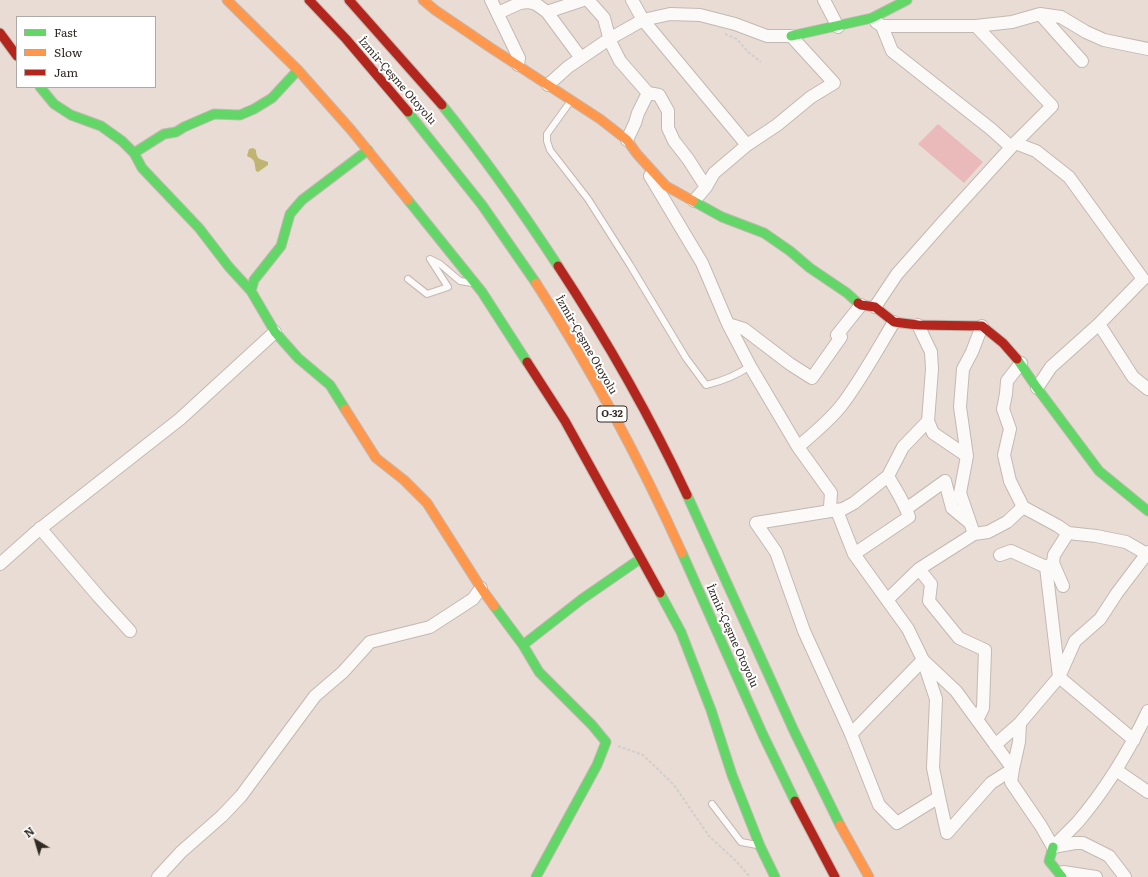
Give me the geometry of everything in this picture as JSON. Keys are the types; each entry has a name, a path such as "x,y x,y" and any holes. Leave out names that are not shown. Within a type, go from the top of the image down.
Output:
{"main road":[{"path":"227,0 298,70 368,150 475,284 565,421 681,632 711,710 732,775 760,846 775,877"},
{"name":"İzmir-Çeşme Otoyolu","path":"309,0 377,74 432,140 498,230 552,308 600,391 654,494 789,791 835,877"},
{"name":"İzmir-Çeşme Otoyolu","path":"349,0 456,121 514,201 579,298 629,381 681,482 816,779 869,877"},
{"path":"423,0 435,10 572,100 627,140 637,154 666,186 722,217 764,233 861,304 875,307 894,322 982,326 1003,343 1021,363 1037,388 1099,471 1148,511"},
{"path":"791,36 838,27 877,22 907,0"},
{"path":"0,33 16,55"},
{"path":"134,153 164,134 176,132 214,114 240,116 254,109 272,98 298,70"},
{"path":"41,88 54,104 71,115 101,126 122,141 134,153 142,168 199,228 229,267 251,291 275,332 298,358 330,386 376,458 404,480 427,503 481,588 523,645 539,672 592,725 606,742 598,766 536,877"},
{"path":"251,291 254,280 281,246 290,214 294,209 307,196 368,150"},
{"path":"523,645 582,599 640,559"},
{"path":"1053,847 1049,861 1062,877"}],"street":[{"path":"491,0 519,58 518,65"},
{"path":"546,12 583,0"},
{"path":"588,0 604,18 608,39 620,61 648,93 659,95 668,111 668,128 674,141 688,158 706,187"},
{"path":"632,0 643,20 746,146"},
{"path":"824,0 838,27"},
{"path":"498,13 520,3 528,2 536,4 546,12 581,58"},
{"path":"548,85 568,67 608,39 643,20 670,14 700,16 735,24 767,36 791,36 834,83 812,97 777,125 746,146 714,173 706,187 694,201"},
{"path":"1040,14 1082,61"},
{"path":"1037,388 1051,367 1099,324 1144,279 1069,177 1036,151 1013,145 892,52 877,22 976,26 1012,22 1040,14 1061,17 1086,32 1104,40 1148,49"},
{"path":"875,307 897,274 1013,145 1052,106 976,26"},
{"path":"627,140 636,123 638,113 648,93"},
{"path":"637,154 702,263 728,324 750,366 798,446 831,493 830,507 837,511 854,554 908,630 923,660 936,699 933,768 947,833 991,783 1013,769"},
{"path":"728,324 744,329 790,364 812,378 841,337 837,335 861,304"},
{"path":"798,446 820,428 840,406 857,383 894,322"},
{"path":"918,324 931,352 932,369 928,421 933,433 967,456"},
{"path":"1099,324 1133,377 1148,389"},
{"path":"972,529 960,493 967,456 960,407 963,369 982,326"},
{"path":"0,564 40,528 180,419 275,332"},
{"path":"995,745 1020,723 1059,677 1075,641 1100,619 1117,593 1147,553 1126,542 1096,536 1068,533 1023,507 1010,481 1004,455 1010,429 1003,409 1007,381 1021,363"},
{"path":"928,421 903,447 888,476 854,503 837,511 756,523 776,552 804,631 851,734 879,805 897,823 940,797"},
{"path":"854,554 909,517 888,476"},
{"path":"906,509 944,481 963,476"},
{"path":"944,481 952,508 972,529 988,532 1007,522 1023,507"},
{"path":"40,528 130,631"},
{"path":"887,600 919,569 972,529"},
{"path":"1068,533 1049,565 1059,677 1134,740"},
{"path":"1000,556 1011,551 1049,565 1063,586"},
{"path":"919,569 931,584 929,601 959,638 985,650 983,708 977,720"},
{"path":"158,877 181,852 222,816 241,796 315,696 343,672 370,642 430,627 473,600 481,588"},
{"path":"473,600 492,604"},
{"path":"851,734 923,660"},
{"path":"923,660 956,691 1013,769"},
{"path":"1053,847 1098,797 1134,740 1148,711"},
{"path":"1020,723 1019,742 1011,782 1041,826 1053,847"},
{"path":"1116,770 1148,792"},
{"path":"1053,847 1075,842 1083,843 1109,856 1125,877"},
{"path":"1062,877 1063,872 1096,877"}],"lane":[{"path":"572,100 547,134 547,141 550,150 588,199 686,358 706,384 730,378 750,366"},
{"path":"408,279 426,294 448,287 430,259 440,264 460,281 475,284"},
{"path":"712,804 741,842 760,846"}],"path":[{"path":"723,33 737,39 748,52 761,62"},
{"path":"606,742 643,755 674,785 709,836 736,861 750,877"}],"shaded area":[{"path":"938,124 983,162 964,183 918,144"},
{"path":"253,148 256,150 257,156 261,160 268,162 268,165 258,172 256,171 253,160 247,156 249,149"}],"traffic: fast":[{"path":"791,36 872,18 907,0"},
{"path":"134,153 164,134 176,132 214,114 240,115 254,109 272,98 298,70"},
{"path":"41,88 54,104 71,115 101,126 122,141 134,153 142,168 199,228 229,267 251,291"},
{"path":"442,105 502,184 558,266"},
{"path":"408,112 482,205 536,283"},
{"path":"345,409 330,385 298,358 275,332 251,291 254,280 281,246 290,214 302,200 368,150"},
{"path":"408,200 482,292 527,362"},
{"path":"693,201 722,217 764,233 790,251 810,268 847,293 858,303"},
{"path":"1017,359 1099,471 1148,511"},
{"path":"687,495 794,731 840,825"},
{"path":"682,553 763,735 795,801"},
{"path":"494,606 523,645 582,599 640,559"},
{"path":"660,593 681,632 711,710 732,775 760,846 775,877"},
{"path":"523,645 539,672 592,725 606,742 597,765 536,877"},
{"path":"1053,847 1049,861 1062,877"}],"traffic: slow":[{"path":"227,0 298,70 352,131 408,200"},
{"path":"423,0 435,10 491,48 600,119 627,140 637,154 666,186 693,201"},
{"path":"536,283 576,348 614,415 682,553"},
{"path":"345,409 376,458 404,480 427,503 494,606"},
{"path":"840,825 869,877"}],"traffic: jam":[{"path":"309,0 346,39 408,112"},
{"path":"349,0 442,105"},
{"path":"0,33 16,55"},
{"path":"558,266 627,378 673,465 687,495"},
{"path":"858,303 861,305 875,307 894,322 918,325 982,326 1003,343 1017,359"},
{"path":"527,362 565,421 660,593"},
{"path":"795,801 835,877"}]}
